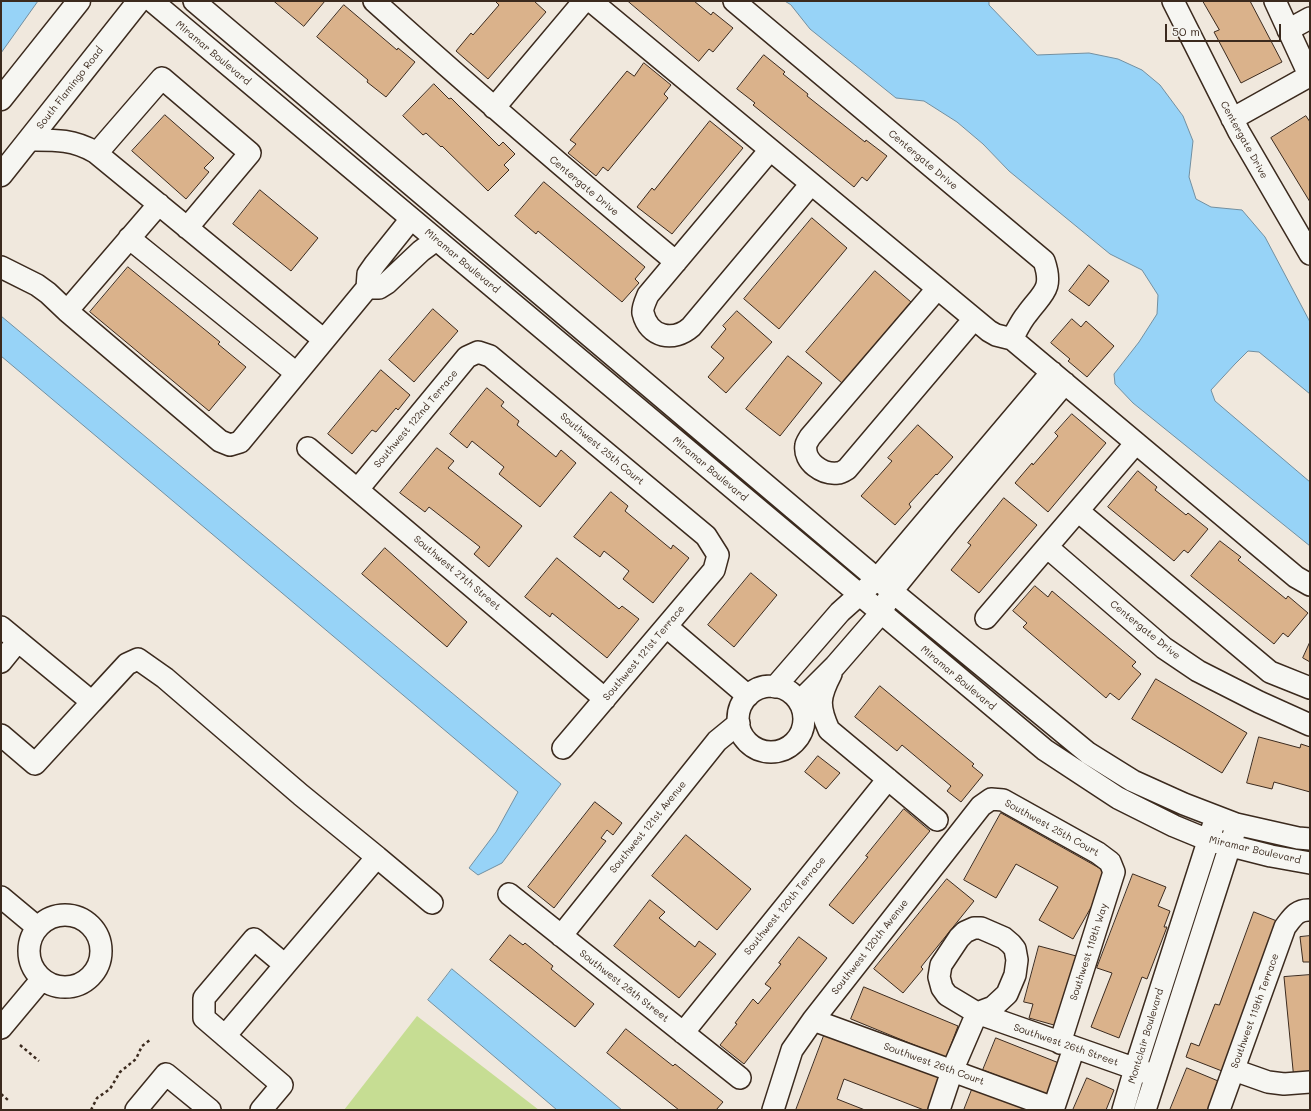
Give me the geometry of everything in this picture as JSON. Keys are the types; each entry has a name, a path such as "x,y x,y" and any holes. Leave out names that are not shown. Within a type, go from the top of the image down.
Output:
{"main road":[{"path":"1,98 79,1"},
{"name":"South Flamingo Road","path":"1,175 139,1"}],"street":[{"name":"Miramar Boulevard","path":"152,1 1045,750 1118,798 1174,826 1208,840 1230,846 1271,856 1310,863"},
{"path":"194,1 884,585 1088,753 1133,781 1216,817 1236,824 1298,838 1310,839"},
{"name":"Centergate Drive","path":"374,1 494,108 676,262"},
{"path":"494,108 584,1"},
{"path":"591,1 974,319 996,335 1017,342 1296,577 1310,585"},
{"name":"Centergate Drive","path":"734,1 1044,261 1048,273 1047,285 1043,294 1026,314 1017,342"},
{"name":"Centergate Drive","path":"1173,1 1232,118 1310,254"},
{"path":"1232,118 1310,77 1274,1"},
{"path":"1288,30 1310,18"},
{"path":"97,153 162,78 250,153 187,228"},
{"path":"29,140 66,141 83,145 97,153 324,340"},
{"path":"770,150 648,295 643,312 648,325 653,332 663,336 686,332 811,184"},
{"path":"67,311 159,204"},
{"path":"367,288 379,288 388,283 421,251 445,214"},
{"path":"1,266 37,285 48,293 67,311 220,441 230,445 240,442 367,288 368,274 374,264 411,219"},
{"path":"129,238 296,373"},
{"path":"937,288 810,437 806,445 808,456 814,466 825,472 838,473 847,469 974,319"},
{"name":"Southwest 122nd Terrace","path":"358,489 468,357 478,352"},
{"name":"Southwest 25th Court","path":"478,352 490,356 706,536 718,556"},
{"path":"775,687 840,612 860,595 884,585 1059,377"},
{"path":"986,618 1136,443"},
{"name":"Southwest 27th Street","path":"308,448 605,699"},
{"path":"1078,511 1270,672 1310,688"},
{"name":"Centergate Drive","path":"1047,547 1164,648 1198,671 1274,709 1310,725"},
{"name":"Southwest 121st Terrace","path":"563,748 714,570 718,556"},
{"path":"801,704 808,693 835,666 881,613 884,585"},
{"path":"1,626 92,702"},
{"path":"667,627 748,696"},
{"path":"1,662 18,641"},
{"path":"1,735 35,764 127,664 138,659 165,678 302,795 432,902"},
{"path":"835,666 823,691 821,705 823,717 829,730 937,820"},
{"path":"1274,709 1287,679"},
{"path":"765,687 775,687 785,690 794,696 801,704 804,715 804,725 800,735 790,746 776,752 765,752 748,742 742,733 739,723 739,713 742,704 748,696 756,690 765,687"},
{"name":"Southwest 121st Avenue","path":"561,936 717,741 739,723"},
{"path":"804,725 829,730"},
{"name":"Southwest 120th Terrace","path":"684,1033 888,778"},
{"name":"Southwest 25th Court","path":"991,799 1003,800 1098,853 1110,862"},
{"name":"Southwest 120th Avenue","path":"772,1110 792,1050 813,1020 981,806 991,799"},
{"name":"Montclair Boulevard","path":"1123,1110 1169,961 1216,817"},
{"name":"Montclair Boulevard","path":"1145,1110 1236,824"},
{"path":"225,1036 377,857"},
{"name":"Southwest 119th Way","path":"1054,1109 1067,1045 1114,872 1110,862"},
{"name":"Southwest 28th Street","path":"509,894 740,1078"},
{"path":"1,897 37,927"},
{"name":"Southwest 119th Terrace","path":"1219,1110 1285,927 1302,912"},
{"path":"58,915 70,915 82,918 92,925 99,936 102,948 101,960 96,971 88,980 77,986 64,987 53,985 42,979 34,970 30,960 29,948 31,937 37,927 46,919 58,915"},
{"path":"261,1110 282,1085 204,1018 204,998 254,939 285,965"},
{"path":"1169,961 1190,968"},
{"path":"1,1028 42,979"},
{"name":"Southwest 26th Street","path":"952,1071 977,1013 1156,1076"},
{"name":"Southwest 26th Court","path":"813,1020 1054,1109"},
{"path":"1234,1070 1268,1082 1284,1084 1310,1082"},
{"path":"939,1110 952,1071"},
{"path":"136,1110 166,1074 203,1108"}],"path":[{"path":"91,1110 97,1098 110,1089 120,1072 133,1062 138,1056 142,1046 150,1040"},
{"path":"20,1045 39,1061"},
{"path":"1,1094 8,1100"}],"green space":[{"path":"417,1016 539,1110 344,1110"}],"water":[{"path":"1,1 38,1 1,53"},
{"path":"785,1 989,1 989,5 1037,55 1089,53 1118,59 1142,70 1160,85 1183,116 1193,141 1189,177 1196,199 1211,207 1242,210 1265,237 1310,322 1310,394 1259,352 1248,351 1211,390 1215,401 1310,482 1310,546 1133,403 1115,384 1114,374 1139,342 1157,314 1158,295 1142,270 1110,254 1009,171 983,144 957,122 924,101 896,98 810,29 791,5"},
{"path":"1,316 561,784 502,863 478,875 469,868 496,832 518,792 1,356"},
{"path":"452,969 622,1110 557,1110 428,1000"}],"building":[{"path":"274,1 325,1 304,26"},
{"path":"495,1 534,1 546,12 488,79 456,51 471,33 473,35 499,5"},
{"path":"628,1 694,1 711,15 713,12 733,28 713,52 709,49 699,61"},
{"path":"1203,1 1250,1 1282,62 1241,83 1214,32 1219,30"},
{"path":"344,5 397,50 398,48 415,62 386,97 317,37"},
{"path":"764,55 785,72 783,74 808,94 807,96 865,142 866,140 887,156 867,181 862,177 854,187 753,105 755,103 737,89"},
{"path":"644,63 671,85 664,94 668,98 608,171 603,167 596,176 568,153 576,144 570,140 627,71 634,76"},
{"path":"434,84 449,99 451,98 499,146 503,142 515,154 504,165 509,170 488,191 442,146 441,147 426,133 423,135 403,116"},
{"path":"165,115 214,158 204,168 209,172 186,199 132,151"},
{"path":"1306,116 1310,122 1310,202 1271,138"},
{"path":"710,121 743,148 672,234 637,207 652,188 654,190"},
{"path":"544,182 645,267 635,279 639,283 622,302 538,231 536,234 515,216"},
{"path":"260,190 318,238 291,271 233,224"},
{"path":"812,218 847,248 779,329 744,299"},
{"path":"1089,265 1109,281 1089,306 1069,291"},
{"path":"128,267 220,342 218,344 246,367 209,411 90,312"},
{"path":"875,271 911,302 842,383 806,352"},
{"path":"433,309 458,331 414,382 389,360"},
{"path":"737,311 772,342 726,393 708,377 724,358 711,347 726,329 723,326"},
{"path":"1072,319 1081,327 1086,321 1114,346 1087,377 1068,361 1070,359 1051,343"},
{"path":"788,356 822,383 780,436 746,409"},
{"path":"381,370 410,395 398,410 396,408 376,432 372,430 352,454 328,434"},
{"path":"487,388 504,402 501,406 519,421 517,425 556,457 561,450 576,463 540,507 499,474 504,467 472,441 467,448 450,434"},
{"path":"1072,414 1106,443 1048,512 1015,483 1058,436 1055,433"},
{"path":"918,425 953,457 909,504 911,507 895,525 861,496 892,461 888,458"},
{"path":"437,448 454,461 448,468 522,526 489,567 474,554 480,547 429,507 425,512 400,493"},
{"path":"1138,471 1157,487 1155,490 1186,515 1188,513 1208,529 1188,553 1184,550 1174,561 1108,507"},
{"path":"611,492 628,506 625,511 671,549 673,545 689,558 653,603 623,579 629,571 604,551 600,557 574,537"},
{"path":"1004,498 1037,525 979,593 951,570 971,545 968,543"},
{"path":"1220,541 1241,557 1238,560 1286,599 1288,596 1308,613 1288,637 1283,633 1274,644 1191,576"},
{"path":"385,548 467,622 447,647 362,574"},
{"path":"557,558 619,609 622,606 639,619 607,658 552,613 550,617 525,597"},
{"path":"751,573 777,595 734,647 708,625"},
{"path":"1035,586 1048,597 1052,591 1136,662 1132,666 1141,674 1119,700 1110,693 1106,698 1023,627 1027,623 1013,611"},
{"path":"1310,642 1310,662 1303,658"},
{"path":"1156,679 1247,733 1222,773 1132,719"},
{"path":"880,686 974,764 972,766 983,775 961,802 947,791 951,786 902,745 897,751 855,717"},
{"path":"1259,737 1300,748 1301,744 1310,747 1310,792 1274,782 1272,789 1247,783"},
{"path":"818,756 840,773 826,789 805,772"},
{"path":"595,802 622,823 613,835 607,830 601,838 606,841 554,908 528,887"},
{"path":"904,809 930,831 853,924 829,905"},
{"path":"1001,813 1110,874 1073,939 1039,920 1058,887 1016,864 996,898 964,880"},
{"path":"686,835 751,889 717,930 652,876"},
{"path":"1133,874 1166,887 1158,906 1170,911 1164,927 1167,927 1147,979 1142,977 1119,1038 1091,1027 1112,973 1097,968"},
{"path":"947,879 974,901 921,967 923,969 903,993 874,969"},
{"path":"650,900 665,912 659,918 695,947 699,941 716,954 679,998 614,946"},
{"path":"1254,912 1282,923 1222,1071 1186,1057 1191,1043 1199,1046 1215,1004 1219,1005"},
{"path":"510,935 523,945 525,943 553,966 551,969 594,1004 575,1027 490,960"},
{"path":"1310,936 1310,962 1303,962 1300,937"},
{"path":"799,937 827,958 744,1064 720,1045 737,1024 735,1023 753,999 758,1004 771,988 765,984 781,964 779,963"},
{"path":"1039,946 1080,957 1061,1027 1029,1018 1033,1004 1024,1002"},
{"path":"1310,975 1310,1079 1294,1080 1284,977"},
{"path":"864,987 958,1026 946,1058 851,1019"},
{"path":"626,1029 673,1066 675,1064 723,1102 716,1110 679,1110 607,1053"},
{"path":"825,1033 940,1077 928,1110 924,1110 844,1079 837,1099 865,1110 796,1110"},
{"path":"996,1038 1064,1065 1052,1097 983,1070"},
{"path":"1187,1068 1223,1083 1212,1110 1170,1110"},
{"path":"1087,1078 1114,1090 1106,1110 1073,1110"},
{"path":"973,1087 1029,1110 964,1110"}]}
